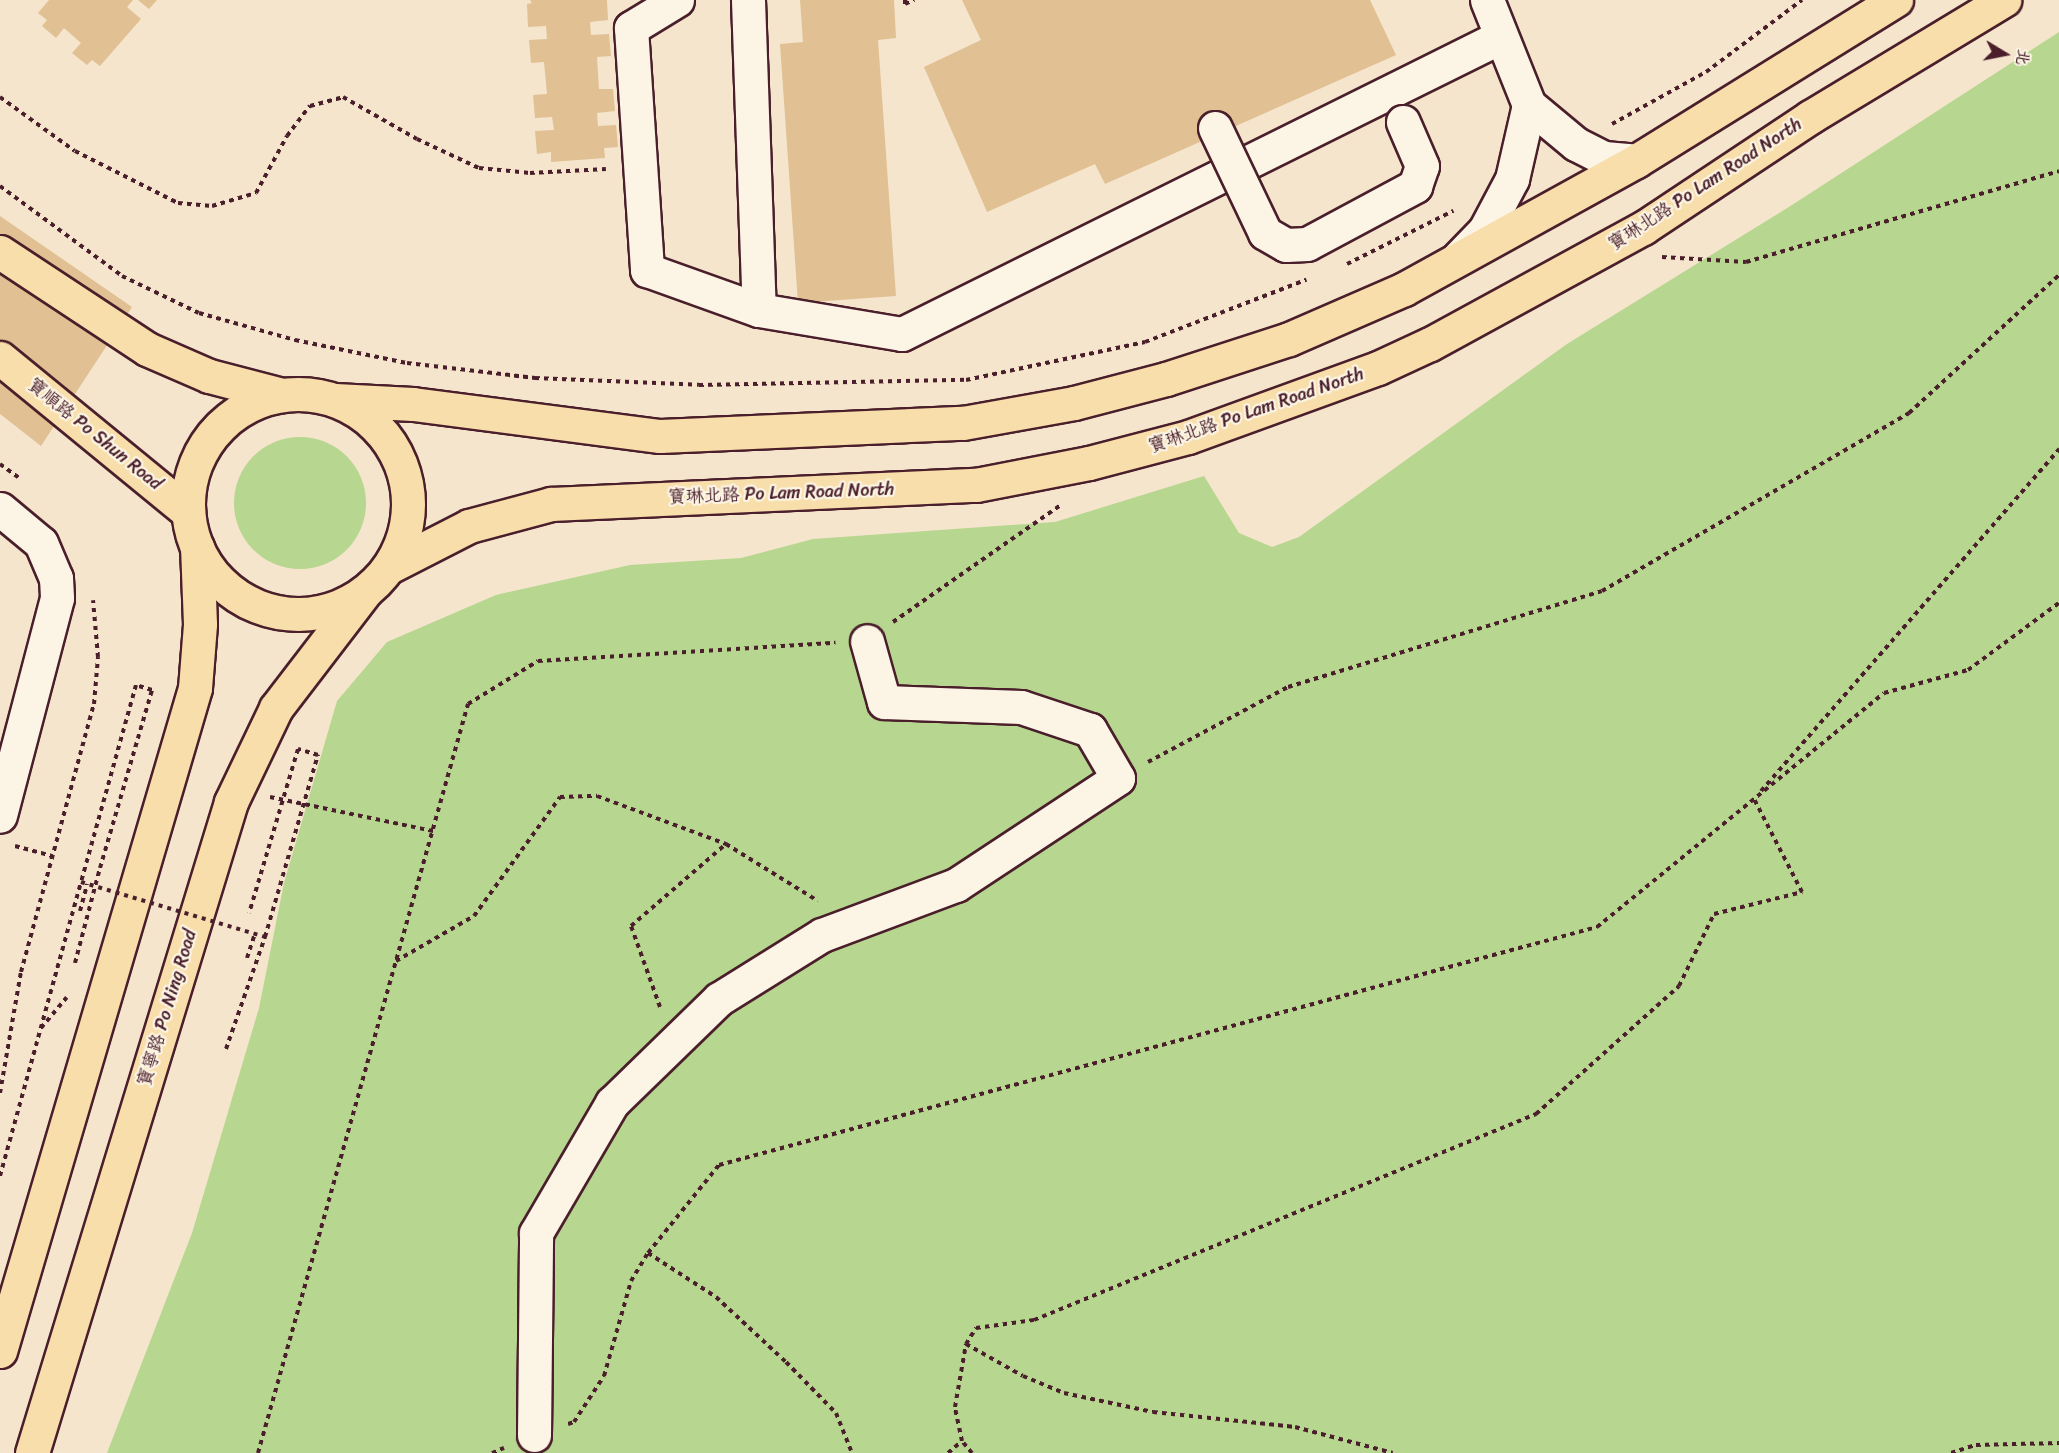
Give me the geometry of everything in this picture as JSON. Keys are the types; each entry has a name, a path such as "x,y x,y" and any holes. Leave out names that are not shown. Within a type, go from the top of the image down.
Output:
{"main road":[{"path":"0,1350 193,698 200,656 197,547 188,512 191,479 204,448 224,423 251,404 282,395 302,394 335,400 413,404 660,436 963,423 1074,403 1166,379 1289,339 1450,266 1636,161 1896,0"},
{"name":"寶琳北路 Po Lam Road North","path":"388,567 469,526 551,504 976,485 1089,463 1188,437 1378,368 1430,344 1642,228 1810,117 2004,0"},
{"path":"0,252 147,349 210,376 282,395"},
{"name":"寶順路 Po Shun Road","path":"0,358 188,512"},
{"path":"335,400 373,423 386,438 404,473 408,492 405,531 388,567"},
{"path":"197,547 216,578 233,594 261,608 291,615 322,612 365,592"},
{"name":"寶寧路 Po Ning Road","path":"32,1453 231,802 276,708 365,592 388,567"}],"lane":[{"path":"677,0 631,28 637,168 647,270 759,310 902,334 1396,108 1500,37"},
{"path":"748,0 759,310"},
{"path":"1487,0 1529,105 1576,144 1604,158 1636,161"},
{"path":"1450,266 1485,230 1512,179 1529,105"},
{"path":"1215,128 1265,233 1286,245 1307,244 1414,186 1422,166 1396,108"},
{"path":"0,509 40,543 56,578 57,598 5,830"},
{"path":"534,1436 536,1233 612,1103 719,999 822,935 956,885 1118,777 1090,729 1021,707 884,702 867,641"}],"path":[{"path":"905,0 905,4 914,0"},
{"path":"1576,144 1706,72 1802,0"},
{"path":"0,97 75,151 178,203 212,206 256,193 287,136 310,106 343,97 417,140 479,168 530,173 637,168"},
{"path":"1655,256 1746,262 2059,171"},
{"path":"0,186 122,276 199,313 294,340 407,363 535,378 689,385 966,380 1145,342 1317,275"},
{"path":"1339,267 1371,255 1462,206"},
{"path":"1118,777 1288,687 1602,591 1909,414 2059,275"},
{"path":"1753,800 2059,449"},
{"path":"0,464 22,481"},
{"path":"258,1453 468,704 538,661 867,641 1066,501"},
{"path":"0,1093 21,972 94,704 98,633 90,588"},
{"path":"534,1436 574,1422 604,1376 631,1281 648,1253 719,1165 1597,927 1884,693 1968,670 2059,603"},
{"path":"0,1176 38,1032 53,993 81,882 136,685 152,690 100,868 72,975"},
{"path":"226,1049 265,937 318,755 298,748 249,913"},
{"path":"263,795 433,831"},
{"path":"396,961 474,916 560,797 597,796 726,843 854,923"},
{"path":"972,1453 962,1441 955,1407 966,1344 976,1328 1034,1320 1536,1114 1679,986 1714,914 1803,892 1753,800"},
{"path":"5,830 52,856"},
{"path":"674,1044 631,926 726,843"},
{"path":"81,882 265,937"},
{"path":"80,911 87,884"},
{"path":"247,958 255,934"},
{"path":"38,1032 67,997 70,986"},
{"path":"648,1253 716,1297 786,1362 836,1413 852,1453"},
{"path":"966,1344 1023,1376 1064,1393 1153,1412 1295,1427 1393,1453"},
{"path":"948,1453 962,1441"},
{"path":"1951,1453 1976,1445 2059,1443"}],"green space":[{"path":"2059,32 2059,1453 107,1453 192,1233 259,1008 284,883 337,701 387,642 496,595 630,565 741,558 813,539 1055,522 1204,476 1239,533 1272,547 1299,537 1567,344 1792,205"},
{"path":"300,437 325,442 347,456 361,478 366,503 361,528 347,550 325,564 300,569 275,564 253,550 239,528 234,503 239,478 253,456 275,442"}],"building":[{"path":"49,0 133,0 127,7 141,19 100,66 92,60 87,65 72,53 81,43 64,28 56,38 42,26 47,20 38,13"},
{"path":"138,0 157,0 149,9"},
{"path":"530,0 607,0 608,20 590,22 591,35 609,34 611,56 597,57 599,89 613,89 615,111 597,113 598,126 616,125 618,147 604,148 605,158 551,162 551,152 537,154 535,131 554,130 552,117 535,118 533,95 547,94 544,62 531,63 529,40 547,39 546,26 528,27 527,4 532,3"},
{"path":"800,0 894,0 896,38 878,40 896,296 798,303 780,44 803,42"},
{"path":"962,0 1370,0 1396,55 1105,184 1095,164 987,212 924,67 981,40"},
{"path":"0,216 132,307 41,446 0,414"}]}
